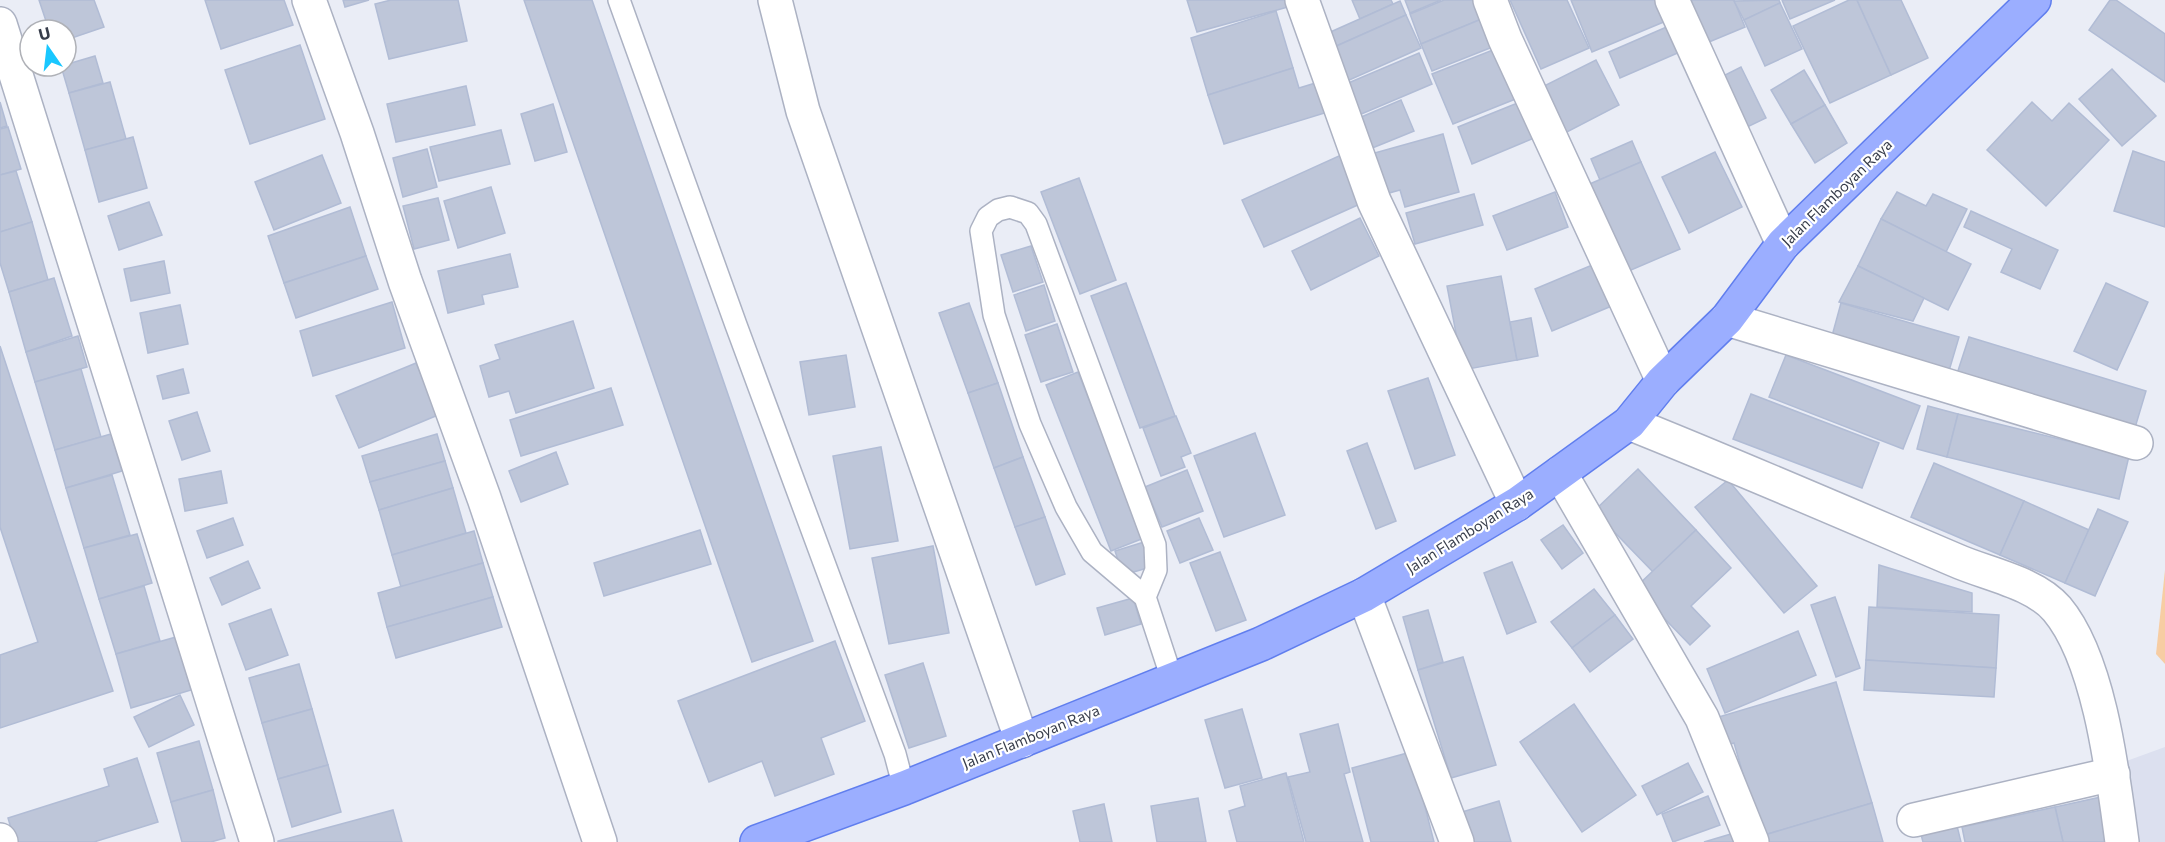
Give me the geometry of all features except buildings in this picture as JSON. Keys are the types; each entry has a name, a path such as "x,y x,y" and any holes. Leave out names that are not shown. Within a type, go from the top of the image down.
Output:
{"main road":[{"name":"Jalan Flamboyan Raya","path":"757,842 904,788 1261,644 1364,595 1517,504 1629,423 1663,381 1727,319 1783,244 2034,0"}],"street":[{"path":"309,0 357,133 405,281 484,498 600,842"},
{"path":"776,0 803,111 1022,741"},
{"path":"1302,0 1374,201 1517,504"},
{"path":"1490,0 1505,39 1663,381"},
{"path":"1672,0 1783,244"},
{"path":"0,24 257,842"},
{"path":"1727,319 2136,443"},
{"path":"1629,423 1959,562 2022,585 2056,608 2086,658 2113,774 2122,842"},
{"path":"1560,473 1702,718 1752,842"},
{"path":"1364,595 1456,842"},
{"path":"1914,820 2113,774"}],"lane":[{"path":"619,0 736,326 887,731 904,788"},
{"path":"1145,597 1156,570 1155,545 1036,224 1028,213 1019,209 998,210 988,217 981,231 982,244 994,315 1030,424 1066,507 1092,552 1145,597 1172,679"}],"shaded area":[{"path":"2165,570 2165,664 2156,654"},
{"path":"2165,747 2165,842 2118,842 2121,763"}]}
